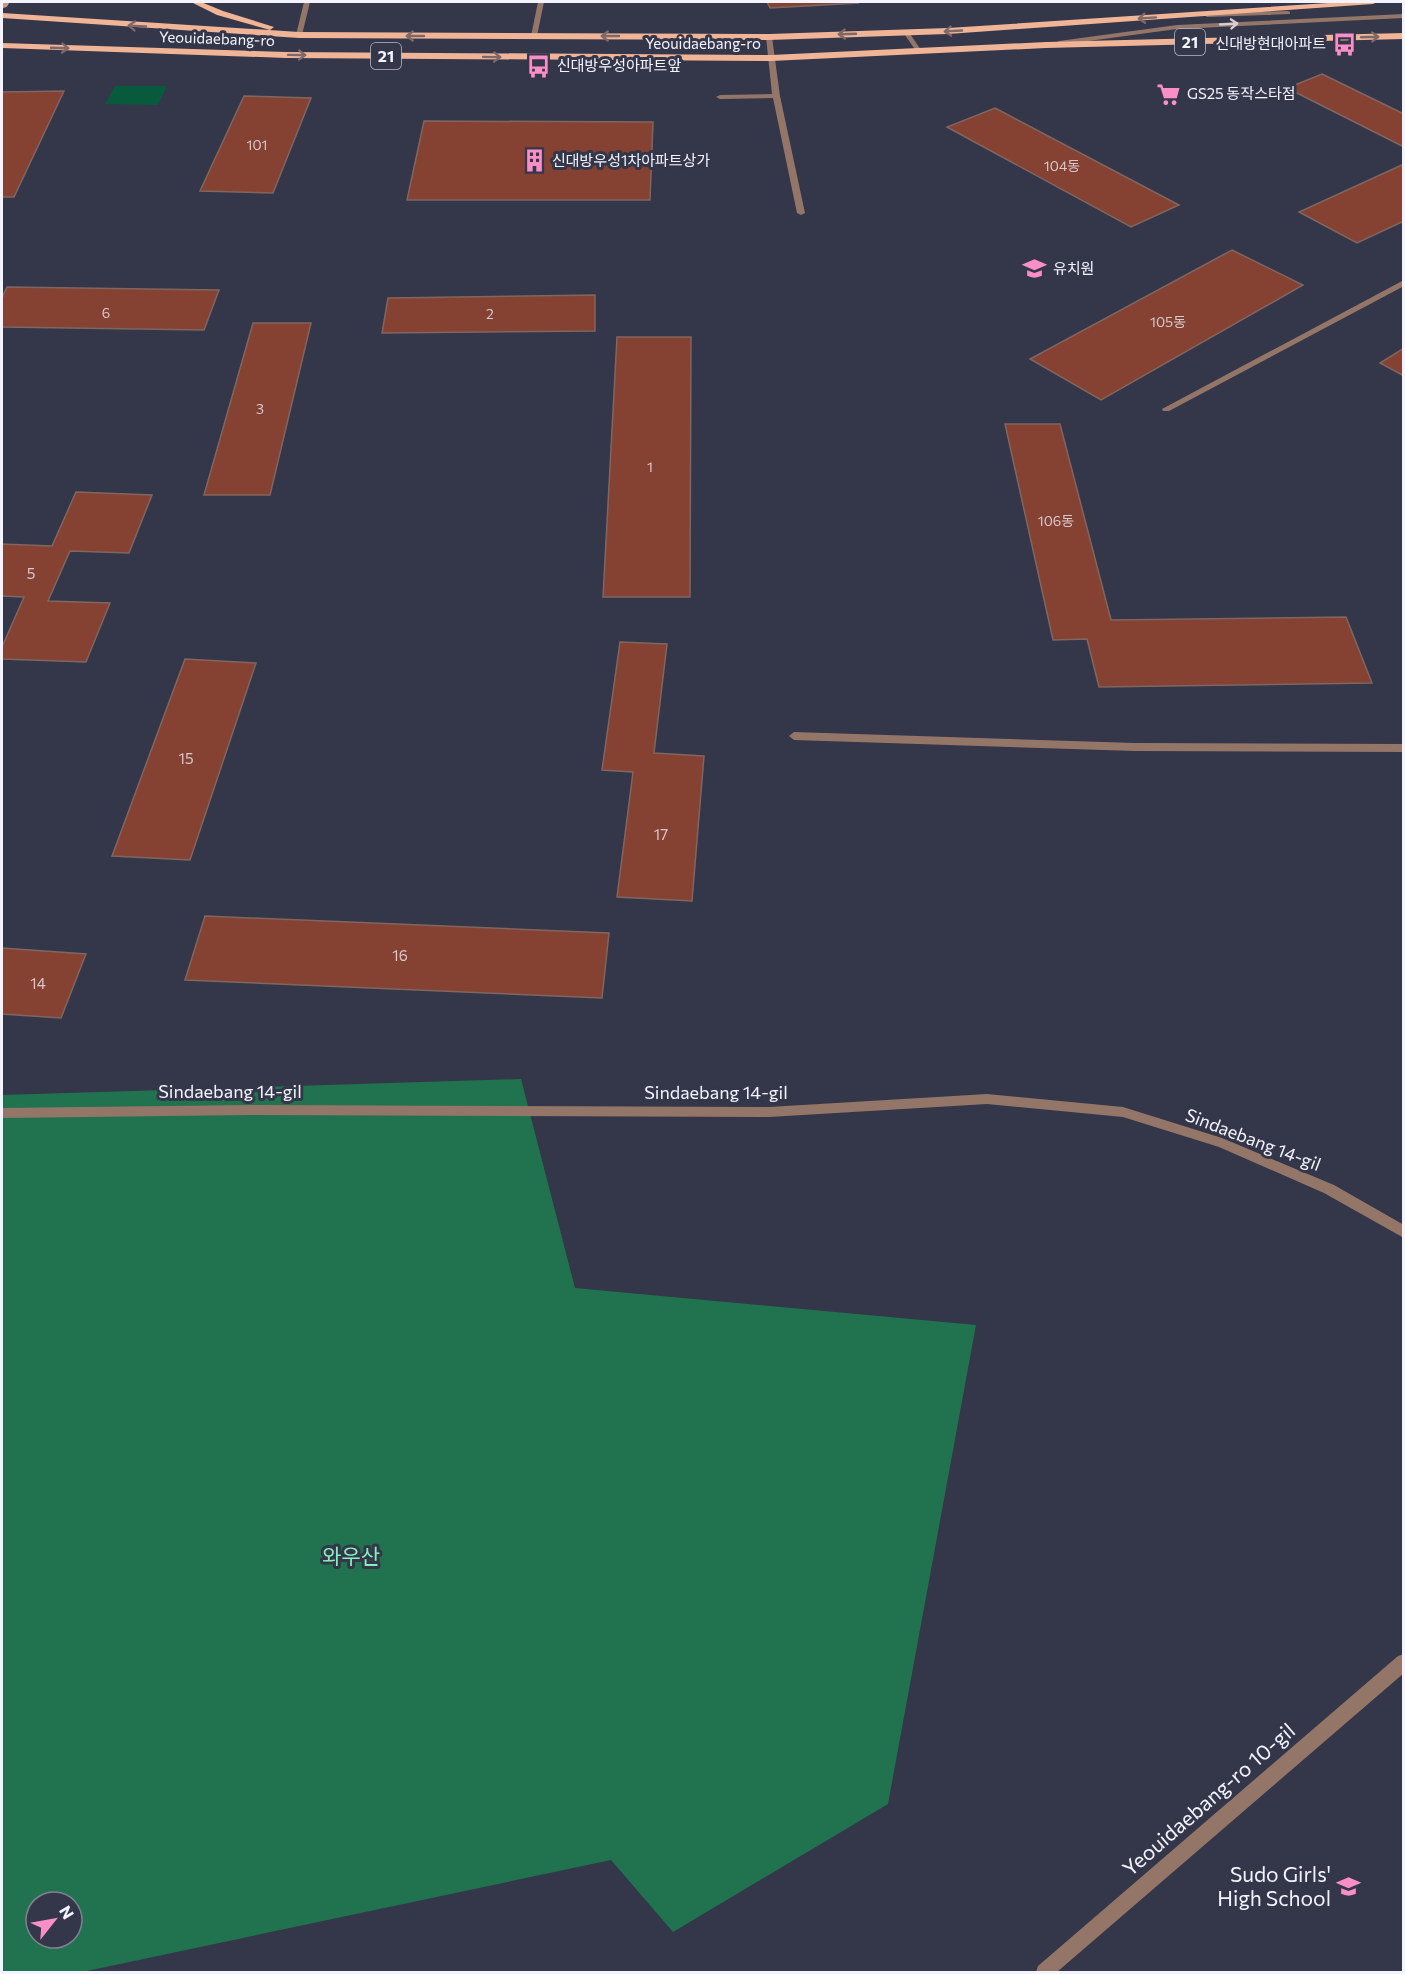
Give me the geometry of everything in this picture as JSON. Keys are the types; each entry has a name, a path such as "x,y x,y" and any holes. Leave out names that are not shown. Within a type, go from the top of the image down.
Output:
{"main road":[{"path":"195,2 220,13 299,35"},
{"name":"Yeouidaebang-ro","path":"2,16 299,35 769,37 906,32 1185,16 1373,2"},
{"name":"Yeouidaebang-ro","path":"2,46 286,55 771,58 1046,45 1404,36"}],"street":[{"path":"299,35 307,2"},
{"path":"534,36 541,2"},
{"path":"1185,16 1404,9"},
{"path":"1046,45 1177,27 1404,16"},
{"path":"906,32 918,50"},
{"path":"769,37 776,96 801,213"},
{"path":"720,97 776,96"},
{"path":"1166,409 1404,282"},
{"path":"794,736 1135,747 1404,748"},
{"name":"Sindaebang 14-gil","path":"2,1113 250,1110 769,1112 987,1099 1124,1112 1222,1143 1329,1189 1404,1232"},
{"name":"Yeouidaebang-ro 10-gil","path":"1044,1972 1404,1662"}],"green space":[{"path":"115,86 167,86 158,105 105,104"},
{"name":"와우산","path":"521,1079 575,1288 976,1325 888,1804 673,1932 611,1860 82,1972 2,1972 2,1095"}],"building":[{"path":"767,2 857,2 858,3 770,8"},
{"path":"1322,74 1404,114 1404,147 1287,88"},
{"path":"64,91 14,197 2,197 2,92"},
{"path":"244,96 311,98 273,193 200,191"},
{"path":"995,108 1179,205 1131,227 947,127"},
{"name":"신대방우성1차아파트상가","path":"424,121 653,122 650,200 407,200"},
{"path":"1404,164 1404,221 1357,243 1299,212"},
{"path":"1232,250 1303,285 1101,400 1030,359"},
{"path":"7,287 219,290 204,330 2,327 2,298"},
{"path":"595,295 595,331 382,333 388,298"},
{"path":"253,323 311,323 270,495 204,495"},
{"path":"617,337 691,337 690,597 603,597"},
{"path":"1404,348 1404,376 1380,363"},
{"path":"1005,424 1060,424 1111,620 1346,617 1372,683 1099,687 1087,639 1053,640"},
{"path":"76,492 152,495 129,553 70,551 48,601 110,603 86,662 2,659 2,647 24,597 2,596 2,544 52,546"},
{"path":"620,642 667,644 654,753 704,756 692,901 617,897 633,772 602,770"},
{"path":"185,659 256,663 190,860 112,856"},
{"path":"205,916 609,933 602,998 185,980"},
{"path":"2,948 86,954 61,1018 2,1014"}],"place":[{"name":"신대방현대아파트","path":"1344,44"},
{"name":"신대방우성아파트앞","path":"539,66"},
{"name":"GS25 동작스타점","path":"1169,94"},
{"name":"신대방우성1차아파트상가","path":"534,161"},
{"name":"유치원","path":"1035,269"},
{"name":"Sudo Girls' High School","path":"1349,1887"}]}
